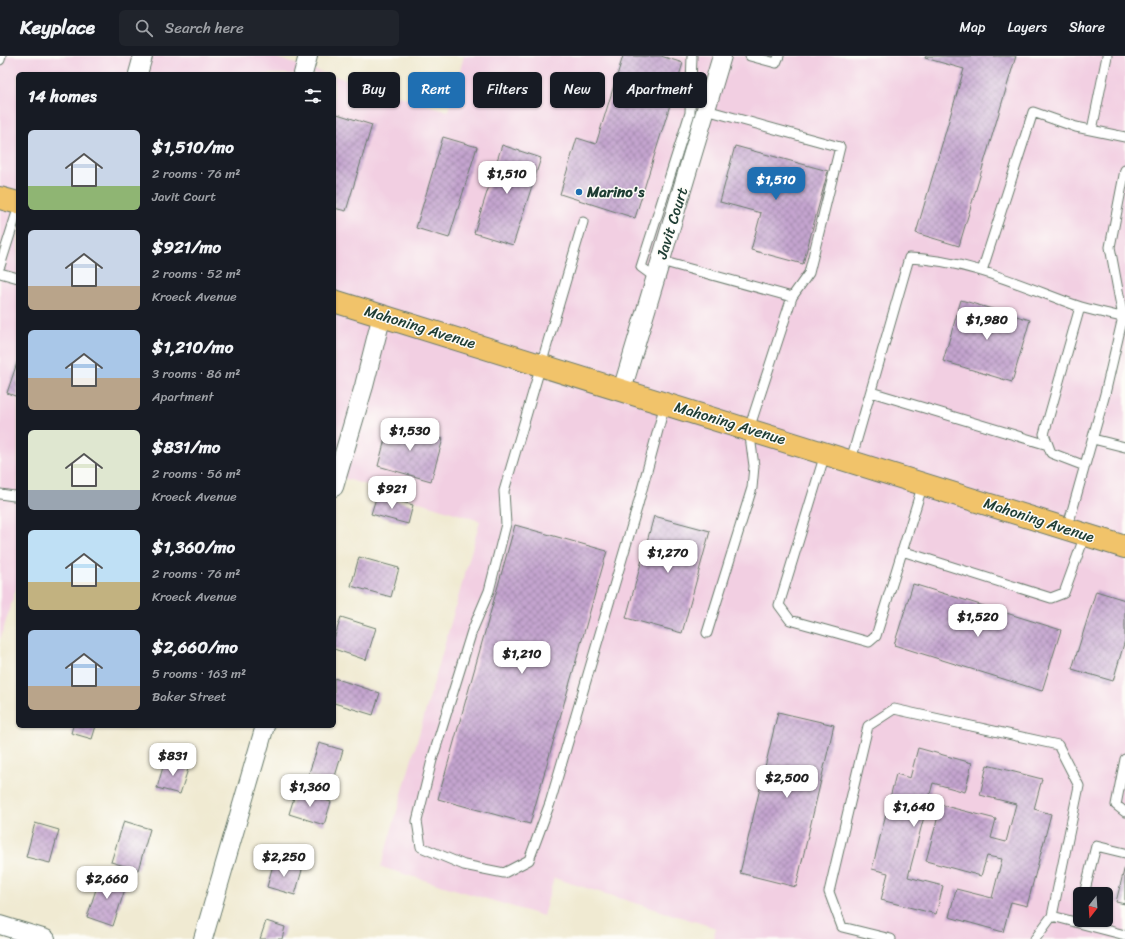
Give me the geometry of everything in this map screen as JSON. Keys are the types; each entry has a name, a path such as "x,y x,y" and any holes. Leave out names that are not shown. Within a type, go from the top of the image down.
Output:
{"main road":[{"path":"0,198 16,202"},
{"name":"Mahoning Avenue","path":"336,302 851,460 1125,547"}],"street":[{"path":"139,72 143,56"},
{"path":"304,72 308,56"},
{"name":"Javit Court","path":"707,84 722,56"},
{"name":"Javit Court","path":"622,390 658,269 698,108"},
{"path":"336,480 364,386 382,315"},
{"path":"202,939 263,728"},
{"path":"0,925 46,939"}],"lane":[{"path":"0,60 1,56"},
{"path":"692,56 696,72"},
{"path":"750,56 776,63 780,56"},
{"path":"1092,130 1107,56"},
{"path":"707,96 840,148 809,273 792,297 749,429 754,466 752,488 707,633"},
{"path":"693,108 690,113 641,267 658,269 792,297"},
{"path":"982,271 1033,112 1076,127 1125,137"},
{"path":"902,551 1051,598 1064,593 1076,532 1085,466 1124,317 1110,247 1125,170"},
{"path":"0,266 16,216"},
{"path":"583,222 504,491 506,524 489,591 472,631 432,760 417,822 421,847 464,865 504,873 529,860 552,796 637,508 666,403"},
{"path":"851,460 909,258 934,259 982,271 1009,279 1080,307 1124,317"},
{"path":"0,273 16,277"},
{"path":"1080,307 1044,434 1050,453 1085,466"},
{"path":"870,392 1048,445"},
{"path":"1093,439 1125,447"},
{"path":"825,452 779,605 790,620 868,642 876,636 924,483"},
{"path":"0,494 16,496"},
{"path":"891,939 842,927 829,892 868,726 894,709 1058,745 1079,786 1052,916 1035,939"},
{"path":"1125,760 1116,805 1125,812"},
{"path":"1086,887 1096,846 1125,853"},
{"path":"1052,916 1073,921"},
{"path":"1097,927 1125,934"}],"shaded area":[{"path":"0,56 270,56 321,72 16,72 16,588 0,640"},
{"path":"464,56 1125,56 1125,939 713,939 716,928 554,878 543,916 381,867 480,521 336,476 336,77 348,80 348,108 400,108 400,96 408,99 408,108 438,108 448,111 449,108 465,108 465,72 459,72"}],"building":[{"path":"623,56 661,56 683,63 680,72 618,72"},
{"path":"926,56 1016,56 959,246 916,233 964,69 925,58"},
{"path":"613,89 613,108 669,108 635,218 560,194 577,138 596,144"},
{"path":"336,114 372,125 346,211 336,208"},
{"path":"443,137 477,147 449,238 416,228"},
{"path":"502,145 541,158 513,245 474,233"},
{"path":"735,146 828,171 803,264 751,250 761,213 720,202"},
{"path":"961,300 1030,320 1012,382 943,361"},
{"path":"16,366 16,396 7,393"},
{"path":"389,424 443,439 431,481 378,466"},
{"path":"377,495 413,505 408,524 371,514"},
{"path":"654,516 710,531 682,633 626,618"},
{"path":"515,525 607,551 530,824 438,799"},
{"path":"359,557 399,568 391,597 351,586"},
{"path":"913,584 1061,630 1042,691 894,645"},
{"path":"1096,591 1125,600 1125,640 1113,681 1072,669"},
{"path":"341,617 376,628 366,660 336,650 336,633"},
{"path":"336,679 380,693 373,715 336,704"},
{"path":"778,712 834,725 796,887 740,873"},
{"path":"72,728 95,728 92,739 71,733"},
{"path":"319,743 343,750 333,783 308,776"},
{"path":"918,748 972,763 965,792 933,783 908,877 943,886 936,914 881,900 888,873 872,869 896,774 910,778"},
{"path":"165,760 189,766 180,794 157,788"},
{"path":"987,765 1042,779 1034,809 1051,814 1027,906 1011,902 1003,932 949,917 956,889 992,898 1002,859 987,856 981,876 926,861 941,805 996,819 991,838 1006,842 1016,804 980,795"},
{"path":"296,791 331,802 324,825 289,814"},
{"path":"124,821 150,829 138,870 111,862"},
{"path":"35,823 59,830 50,863 26,857"},
{"path":"274,861 302,870 295,895 267,887"},
{"path":"1125,866 1125,904 1116,902"},
{"path":"101,874 127,883 113,926 87,917"},
{"path":"266,921 285,927 282,939 260,939"}],"place":[{"name":"Marino's","path":"579,192"}]}
